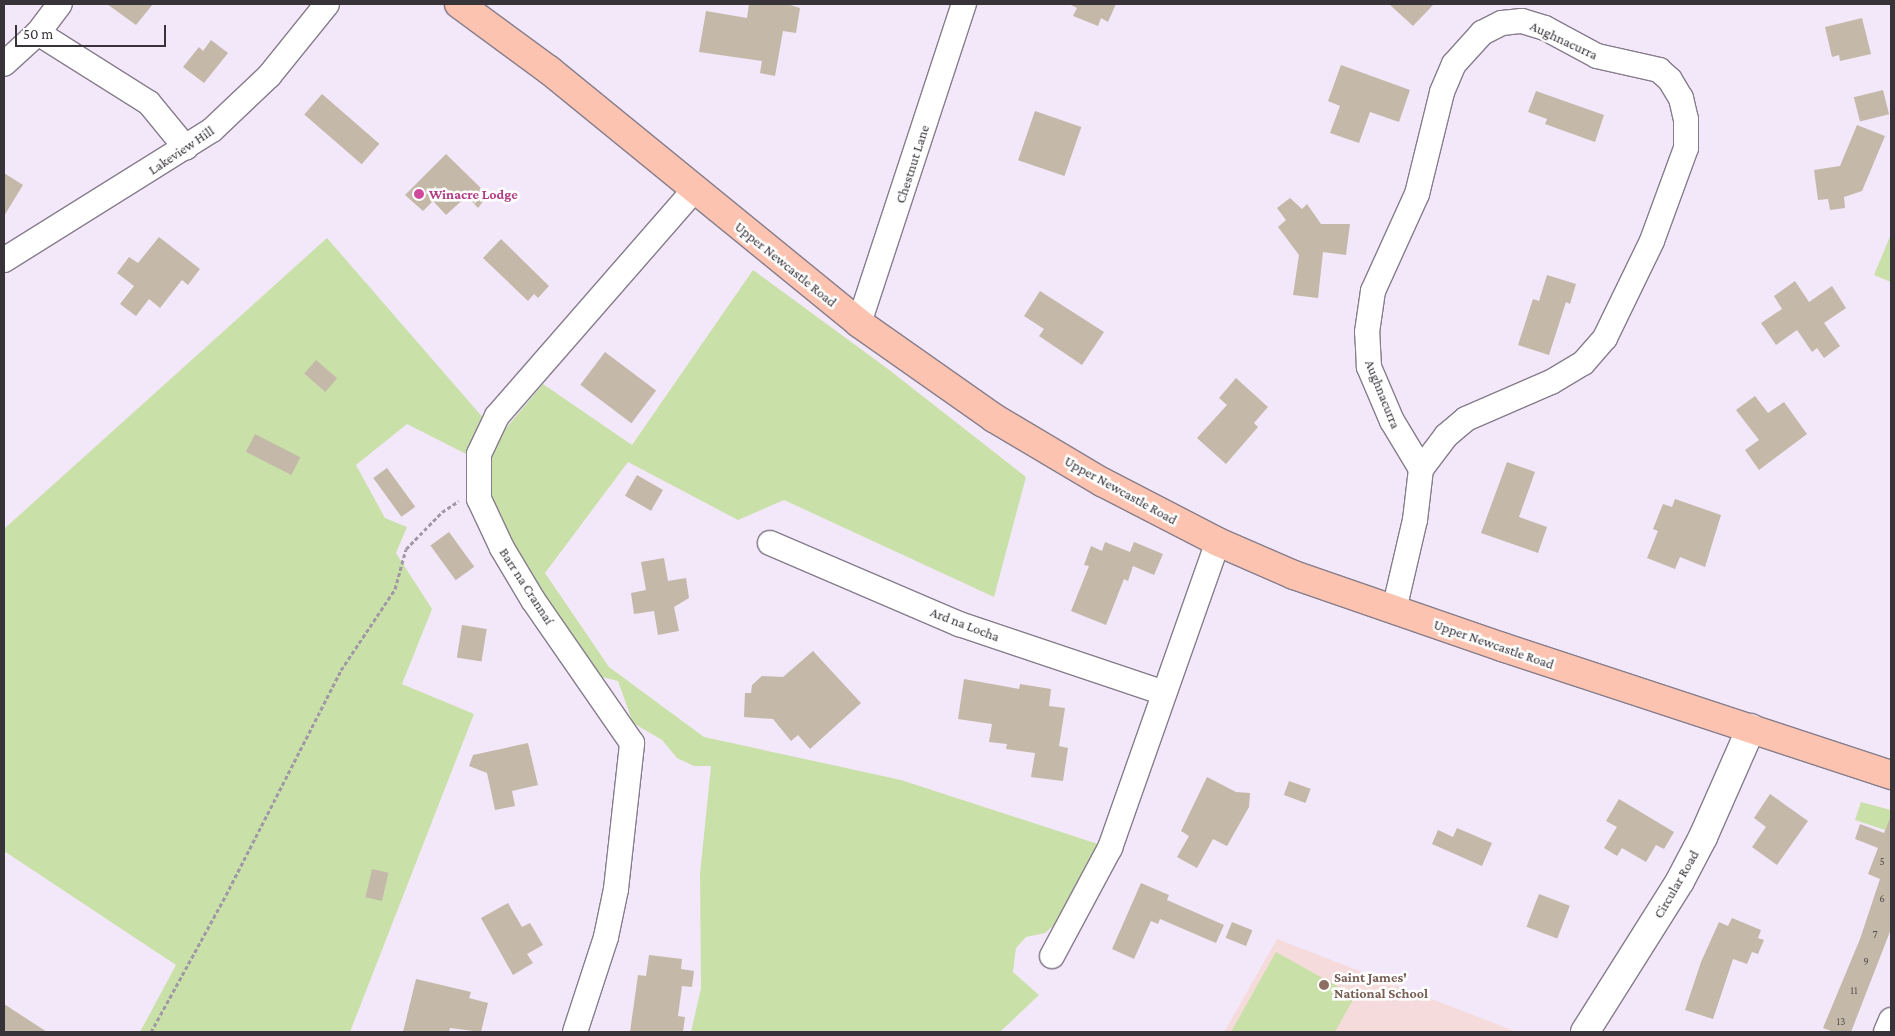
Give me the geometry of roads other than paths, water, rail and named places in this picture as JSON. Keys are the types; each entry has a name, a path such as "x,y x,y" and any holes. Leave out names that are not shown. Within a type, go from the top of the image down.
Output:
{"main road":[{"name":"Upper Newcastle Road","path":"459,4 549,70 859,323 994,418 1102,482 1260,562 1394,610 1891,774"}],"street":[{"path":"4,64 38,34 60,4"},
{"name":"Lakeview Hill","path":"4,260 212,130 269,76 327,4"},
{"name":"Chestnut Lane","path":"859,323 964,4"},
{"name":"Aughnacurra","path":"1522,21 1540,26 1597,56 1659,70 1670,80 1680,98 1686,119 1686,148 1652,242 1604,338 1584,363 1551,382 1466,419 1446,436 1421,469 1392,421 1369,367 1366,332 1373,292 1417,194 1442,92 1454,64 1482,33 1502,23 1522,21"},
{"path":"38,34 149,103 186,148"},
{"name":"Barr na Crannaí","path":"576,1032 606,937 616,889 632,743 533,600 502,548 480,499 480,454 497,416 694,190"},
{"path":"1394,610 1415,520 1421,469"},
{"path":"1052,956 1110,848 1218,542"},
{"name":"Ard na Locha","path":"770,543 959,624 1164,693"},
{"name":"Circular Road","path":"1585,1032 1680,881 1703,837 1752,728"},
{"path":"1886,1032 1891,1020"}],"place":[{"name":"Winacre Lodge","path":"419,194"},
{"name":"Saint James' National School","path":"1324,985"}]}
